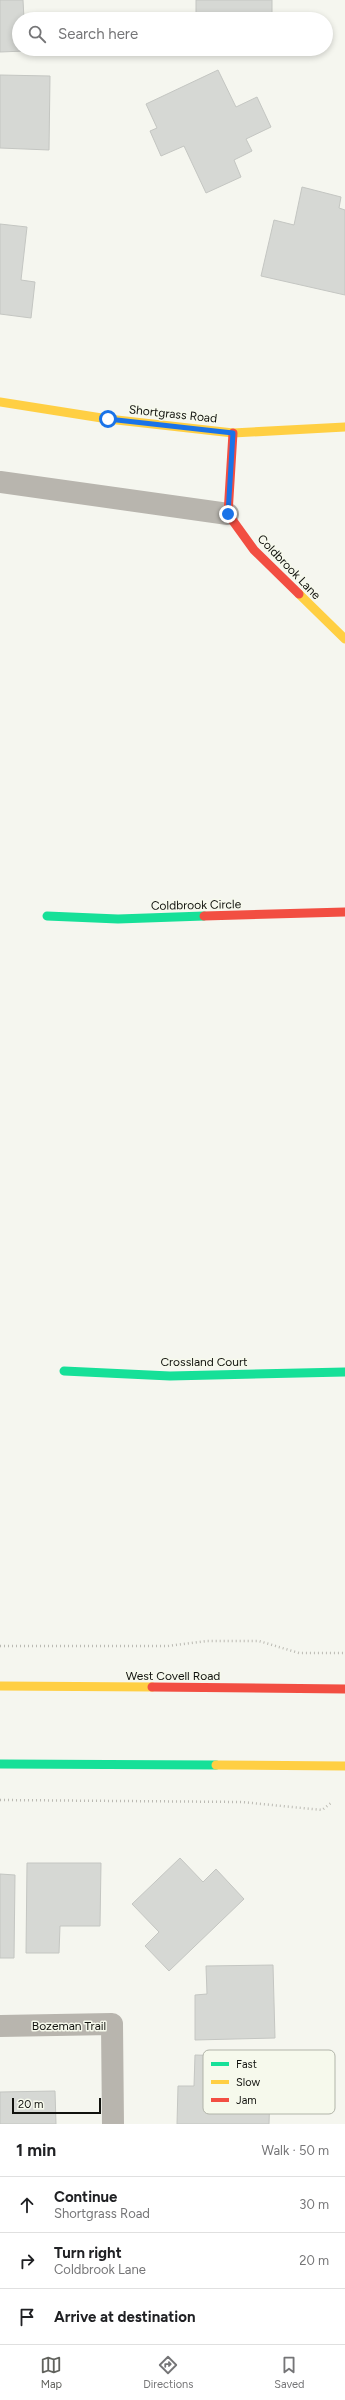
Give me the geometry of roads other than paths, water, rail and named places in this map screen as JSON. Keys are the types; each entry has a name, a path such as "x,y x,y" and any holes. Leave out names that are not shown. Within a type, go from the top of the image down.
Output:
{"street":[{"name":"Shortgrass Road","path":"0,402 108,419 233,433 345,426"},
{"path":"0,482 228,514 233,433"},
{"name":"Coldbrook Lane","path":"228,514 254,550 345,639"},
{"name":"Coldbrook Circle","path":"47,916 118,919 345,912"},
{"name":"Crossland Court","path":"64,1371 170,1376 345,1372"},
{"name":"West Covell Road","path":"0,1686 345,1689"},
{"path":"0,1764 345,1766"},
{"name":"Bozeman Trail","path":"0,2026 112,2024 113,2124"}]}
